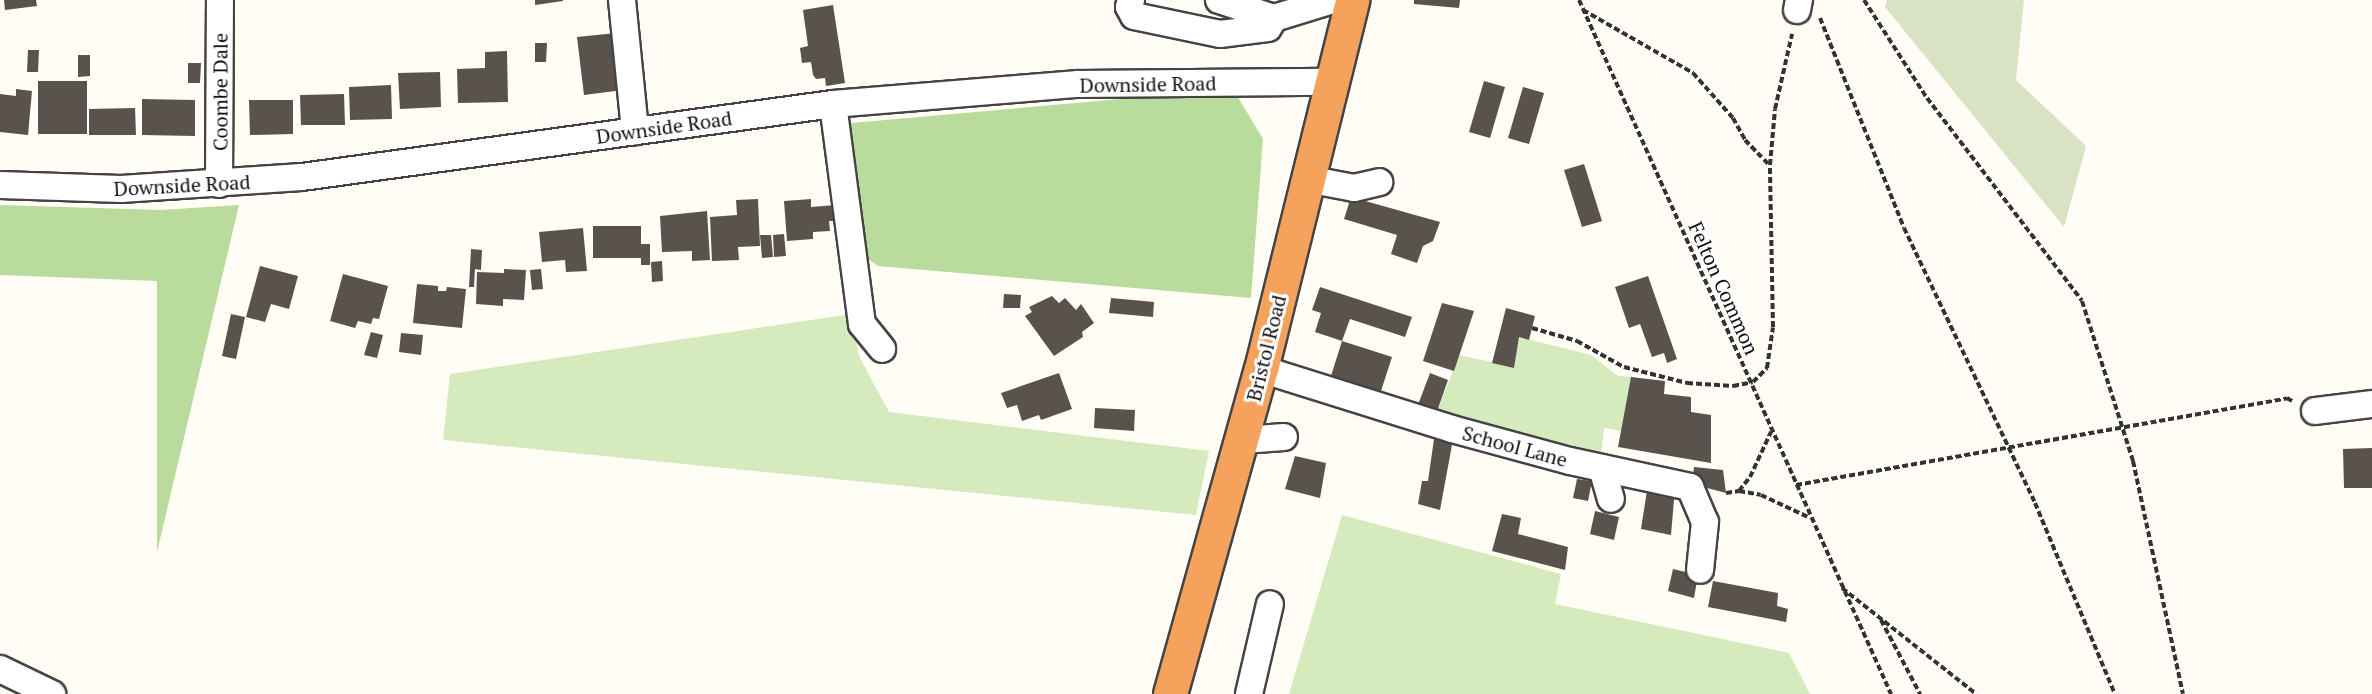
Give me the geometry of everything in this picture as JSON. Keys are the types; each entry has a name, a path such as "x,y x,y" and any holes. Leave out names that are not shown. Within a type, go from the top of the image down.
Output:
{"highway":[{"name":"Bristol Road","path":"1170,694 1261,369 1352,0"}],"street":[{"name":"Coombe Dale","path":"219,184 220,0"},
{"path":"622,0 635,131"},
{"path":"1131,0 1129,7 1134,16 1220,34 1268,28 1274,18"},
{"path":"1219,0 1274,18 1333,0"},
{"name":"Downside Road","path":"0,185 121,189 302,177 832,104 1078,84 1330,82"},
{"path":"832,104 862,324 882,349"},
{"path":"1307,178 1353,188 1379,182"},
{"name":"School Lane","path":"1261,369 1452,429 1602,468 1690,487 1705,522 1700,570"},
{"path":"2315,411 2372,404"},
{"path":"1242,440 1284,437"},
{"path":"1602,468 1611,500"},
{"path":"1249,694 1270,604"},
{"path":"0,669 52,694"}],"path":[{"name":"Felton Common","path":"1579,0 1891,694"},
{"path":"1864,0 1927,98 2082,301 2133,461 2183,694"},
{"path":"1532,328 1577,341 1624,367 1687,384 1750,383 1767,368 1773,327 1770,165 1775,109 1805,7"},
{"path":"1805,7 1904,228 2007,448 2115,694"},
{"path":"1583,9 1693,73 1727,111 1745,140 1770,165"},
{"path":"1796,485 2287,398 2315,411"},
{"path":"1739,491 1772,432"},
{"path":"1726,493 1739,491 1761,495 1810,518"},
{"path":"1842,588 1976,694"},
{"path":"1880,618 1920,694"}],"green space":[{"path":"1887,0 2024,0 2016,80 2086,146 2064,227 1885,7"},
{"path":"1233,89 1263,139 1251,298 878,266 859,253 851,123"},
{"path":"0,205 160,210 239,205 157,552 157,281 0,275"},
{"path":"851,314 859,356 889,412 1209,451 1196,515 443,440 450,374"},
{"path":"1519,337 1591,355 1618,376 1631,377 1621,431 1604,428 1601,457 1435,417 1459,355 1514,367"},
{"path":"1342,515 1561,574 1555,604 1789,653 1810,694 1289,694"}],"building":[{"path":"4,0 36,0 37,6 5,10"},
{"path":"535,0 563,0 563,1 535,5"},
{"path":"1414,0 1460,0 1459,8 1414,4"},
{"path":"833,5 845,83 826,86 825,78 816,79 813,75 811,62 802,63 800,48 808,46 803,10"},
{"path":"616,33 623,90 584,95 577,37"},
{"path":"535,43 547,43 546,62 535,62"},
{"path":"28,50 39,50 38,72 27,72"},
{"path":"507,51 508,102 458,103 457,69 485,68 485,52"},
{"path":"78,55 90,55 90,76 78,77"},
{"path":"188,63 201,63 200,83 188,83"},
{"path":"440,72 441,107 400,109 398,73"},
{"path":"38,81 87,81 87,134 38,134"},
{"path":"1484,81 1505,87 1490,138 1469,132"},
{"path":"391,85 392,119 350,120 349,87"},
{"path":"1523,87 1544,93 1529,144 1508,138"},
{"path":"16,89 32,91 28,135 0,132 0,94 16,96"},
{"path":"344,94 345,125 301,125 300,95"},
{"path":"142,99 195,100 195,136 142,135"},
{"path":"249,100 293,100 293,134 250,135"},
{"path":"135,108 136,135 89,135 89,109"},
{"path":"1584,164 1602,221 1582,227 1564,170"},
{"path":"1351,197 1440,222 1433,241 1423,246 1417,263 1391,254 1397,235 1344,219"},
{"path":"758,199 760,246 738,247 739,260 712,261 710,217 737,215 736,200"},
{"path":"811,199 811,207 835,205 837,221 829,221 830,231 813,232 813,239 787,241 784,201"},
{"path":"707,211 710,260 692,261 692,251 662,252 660,216"},
{"path":"593,226 641,226 641,244 650,244 650,265 641,265 641,258 593,258"},
{"path":"583,228 587,271 566,272 565,260 542,262 539,232"},
{"path":"784,234 786,256 774,257 773,235"},
{"path":"760,235 771,235 773,257 762,258"},
{"path":"471,249 482,250 481,270 475,269 474,287 469,287"},
{"path":"662,261 663,281 652,282 651,262"},
{"path":"260,266 298,276 289,309 271,304 265,322 246,317"},
{"path":"504,269 526,270 524,300 503,299 503,306 476,304 477,272 504,273"},
{"path":"541,269 543,289 532,290 530,270"},
{"path":"343,274 388,286 379,319 373,318 371,324 358,321 355,328 330,321"},
{"path":"1648,276 1677,359 1667,363 1664,353 1652,357 1640,324 1629,328 1615,287"},
{"path":"417,284 438,286 438,291 446,291 447,287 466,289 462,328 413,323"},
{"path":"1320,287 1412,317 1405,337 1350,319 1342,341 1315,332 1321,313 1312,310"},
{"path":"1004,294 1021,295 1020,308 1003,308"},
{"path":"1052,296 1059,303 1065,298 1076,310 1081,304 1094,323 1082,332 1083,337 1054,356 1025,316 1032,312 1029,307"},
{"path":"1111,298 1154,302 1153,317 1109,313"},
{"path":"1442,303 1474,311 1454,371 1423,361"},
{"path":"1506,308 1535,316 1529,340 1519,337 1514,368 1492,363"},
{"path":"231,314 245,317 236,359 222,356"},
{"path":"371,332 383,335 377,358 364,355"},
{"path":"401,333 423,335 421,355 399,352"},
{"path":"1342,341 1392,357 1381,391 1331,376"},
{"path":"1059,373 1072,409 1041,420 1039,415 1022,421 1017,405 1007,408 1001,393"},
{"path":"1430,373 1448,380 1435,417 1416,410"},
{"path":"1631,377 1665,381 1664,394 1691,397 1691,412 1711,415 1711,463 1618,447"},
{"path":"1095,408 1135,410 1134,431 1094,428"},
{"path":"1435,432 1454,434 1440,510 1418,504 1422,481 1428,481"},
{"path":"2372,448 2372,488 2344,488 2343,449"},
{"path":"1295,456 1326,463 1320,498 1285,489"},
{"path":"1694,467 1723,470 1726,493 1692,484"},
{"path":"1577,479 1592,481 1588,501 1573,498"},
{"path":"1648,484 1675,488 1671,535 1641,529"},
{"path":"1595,511 1619,517 1614,540 1590,534"},
{"path":"1502,514 1521,518 1518,534 1568,547 1565,570 1492,551"},
{"path":"1673,569 1698,575 1694,598 1668,591"},
{"path":"1713,581 1778,593 1777,606 1788,609 1786,622 1708,607"}]}
